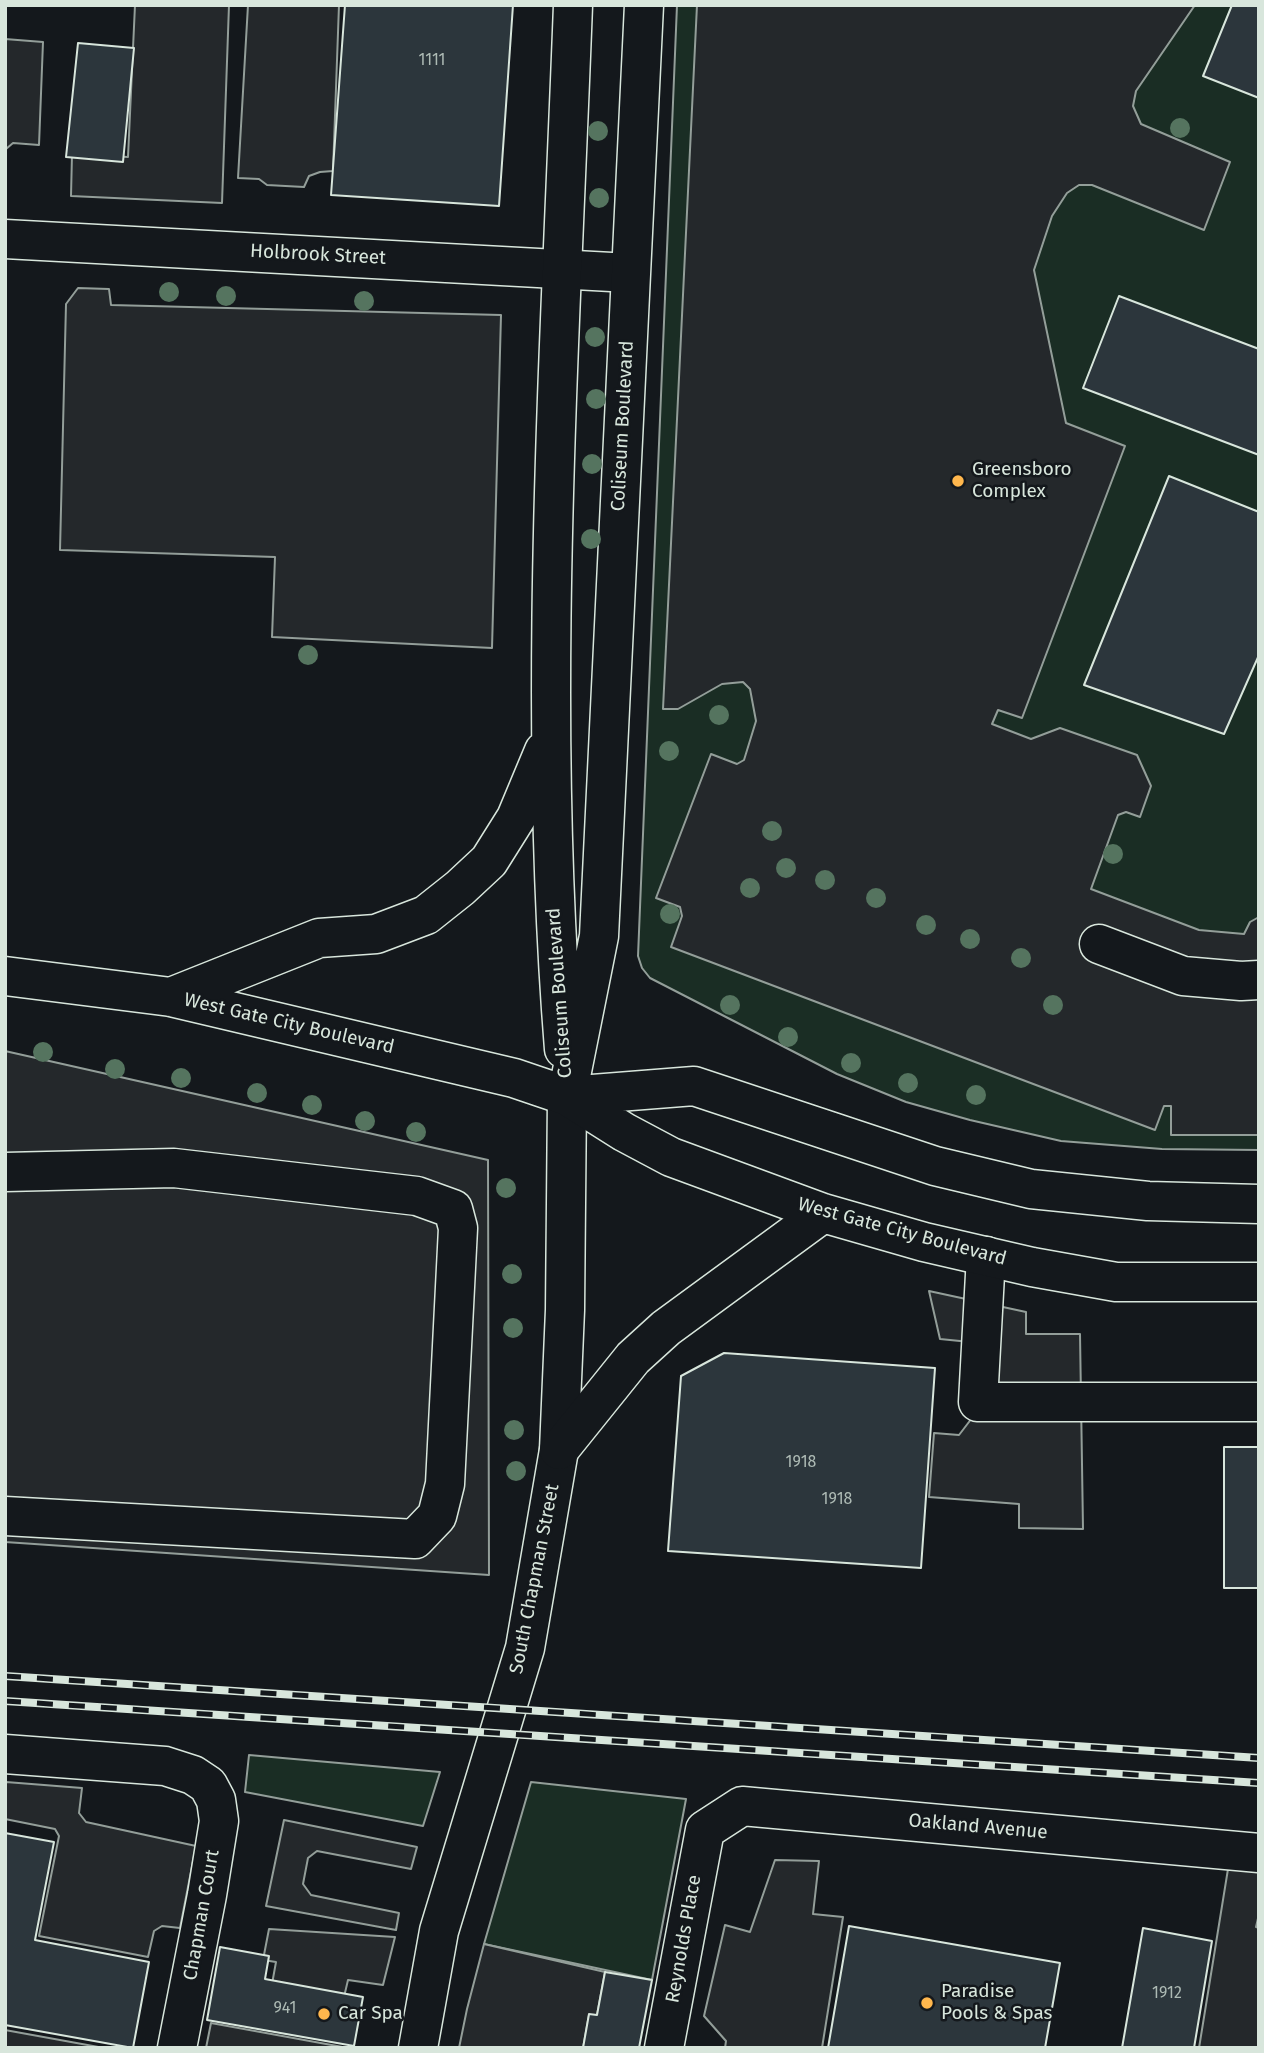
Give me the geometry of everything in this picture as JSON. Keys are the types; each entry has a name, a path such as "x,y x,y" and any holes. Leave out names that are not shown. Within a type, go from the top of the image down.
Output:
{"main road":[{"name":"Coliseum Boulevard","path":"567,1096 555,939 551,733 557,368 573,5"},
{"name":"Coliseum Boulevard","path":"567,1096 599,936 643,5"},
{"name":"Holbrook Street","path":"5,239 630,273"},
{"path":"171,997 318,939 376,934 426,915 489,861 516,818 551,733"},
{"path":"1099,944 1183,976 1259,980"},
{"name":"West Gate City Boulevard","path":"5,976 171,997 514,1078 567,1096 624,1132 671,1157 823,1213 1032,1268 1116,1282 1259,1282"},
{"name":"West Gate City Boulevard","path":"567,1096 694,1086 935,1166 1031,1189 1148,1201 1259,1204"},
{"name":"South Chapman Street","path":"418,2048 439,1931 526,1648 559,1451 565,1310 567,1096"},
{"path":"5,1172 174,1168 417,1196 453,1209 458,1228 445,1484 438,1517 415,1539 5,1516"},
{"path":"559,1451 610,1384 658,1335 823,1213"},
{"path":"986,1256 978,1402 1259,1402"},
{"name":"Chapman Court","path":"5,1754 165,1766 193,1775 208,1785 216,1800 219,1821 177,2048"},
{"name":"Oakland Avenue","path":"705,1830 742,1806 1259,1853"},
{"name":"Reynolds Place","path":"664,2048 705,1830"}],"green space":[{"name":"Greensboro Complex","path":"677,5 1259,5 1259,1150 1162,1149 1061,1141 906,1102 837,1074 650,978 642,968 638,956"},
{"path":"249,1755 440,1772 423,1826 245,1792"},
{"path":"531,1782 686,1799 652,1980 484,1944"}],"shaded area":[{"path":"135,5 229,5 222,203 71,196 72,154 128,157"},
{"path":"248,5 339,5 333,171 309,176 304,187 267,185 259,179 238,178"},
{"name":"Greensboro Complex","path":"697,5 1195,5 1136,91 1133,106 1141,124 1230,162 1204,230 1092,185 1079,185 1067,193 1052,216 1034,270 1066,423 1125,446 1022,718 998,710 992,724 1031,739 1060,728 1137,755 1151,786 1140,817 1126,812 1118,815 1091,889 1199,930 1244,934 1250,922 1259,917 1259,1135 1171,1135 1171,1106 1164,1106 1155,1130 671,947 682,916 680,907 656,898 711,754 737,764 744,760 756,721 750,689 743,682 722,684 678,709 663,709"},
{"path":"5,39 43,42 39,145 13,143 6,149 5,158"},
{"path":"78,288 109,289 111,305 501,315 492,648 272,637 275,557 60,550 66,304"},
{"path":"5,1051 488,1160 489,1575 5,1542"},
{"path":"929,1291 1026,1312 1026,1334 1080,1334 1083,1529 1019,1528 1019,1504 929,1497 934,1433 959,1435 972,1418 970,1342 940,1339"},
{"path":"6,1782 82,1788 79,1813 86,1822 196,1846 180,1928 162,1926 154,1931 148,1957 39,1936 59,1836 55,1829 5,1819"},
{"path":"284,1820 417,1847 411,1869 317,1851 308,1858 303,1884 311,1895 399,1913 396,1930 266,1906"},
{"path":"775,1860 819,1861 813,1914 843,1917 822,2048 725,2048 726,2041 704,2016 725,1925 750,1932"},
{"path":"1228,1869 1259,1872 1259,1914 1256,1927 1259,1928 1259,2048 1199,2048"},
{"path":"269,1929 395,1937 383,1985 348,1980 344,1997 272,1984 276,1962 263,1960"},
{"path":"484,1944 605,1972 597,2015 589,2015 583,2048 459,2048"},
{"path":"211,2023 348,2048 206,2048"},
{"path":"5,2030 104,2048 5,2048"}],"building":[{"path":"345,5 513,5 499,206 331,195"},
{"path":"1232,5 1259,5 1259,98 1203,76"},
{"path":"78,43 134,48 123,162 66,157"},
{"path":"1119,296 1259,349 1259,455 1083,388"},
{"path":"1169,476 1259,512 1259,655 1224,734 1084,685"},
{"path":"724,1353 935,1368 921,1568 668,1551 681,1376"},
{"path":"1224,1447 1259,1447 1259,1588 1224,1588"},
{"path":"5,1833 54,1842 35,1940 149,1962 133,2048 5,2025"},
{"path":"849,1926 1060,1963 1045,2048 828,2048"},
{"path":"1143,1928 1212,1941 1194,2048 1122,2048"},
{"path":"220,1947 269,1956 265,1979 363,1997 354,2046 207,2020"},
{"path":"605,1972 652,1980 639,2048 583,2048 589,2014 597,2015"}],"railway":[{"path":"5,1676 1259,1758"},
{"path":"5,1701 1259,1783"}],"place":[{"name":"Greensboro Complex","path":"958,481"},
{"name":"Paradise Pools & Spas","path":"927,2003"},
{"name":"Car Spa","path":"324,2014"}]}
